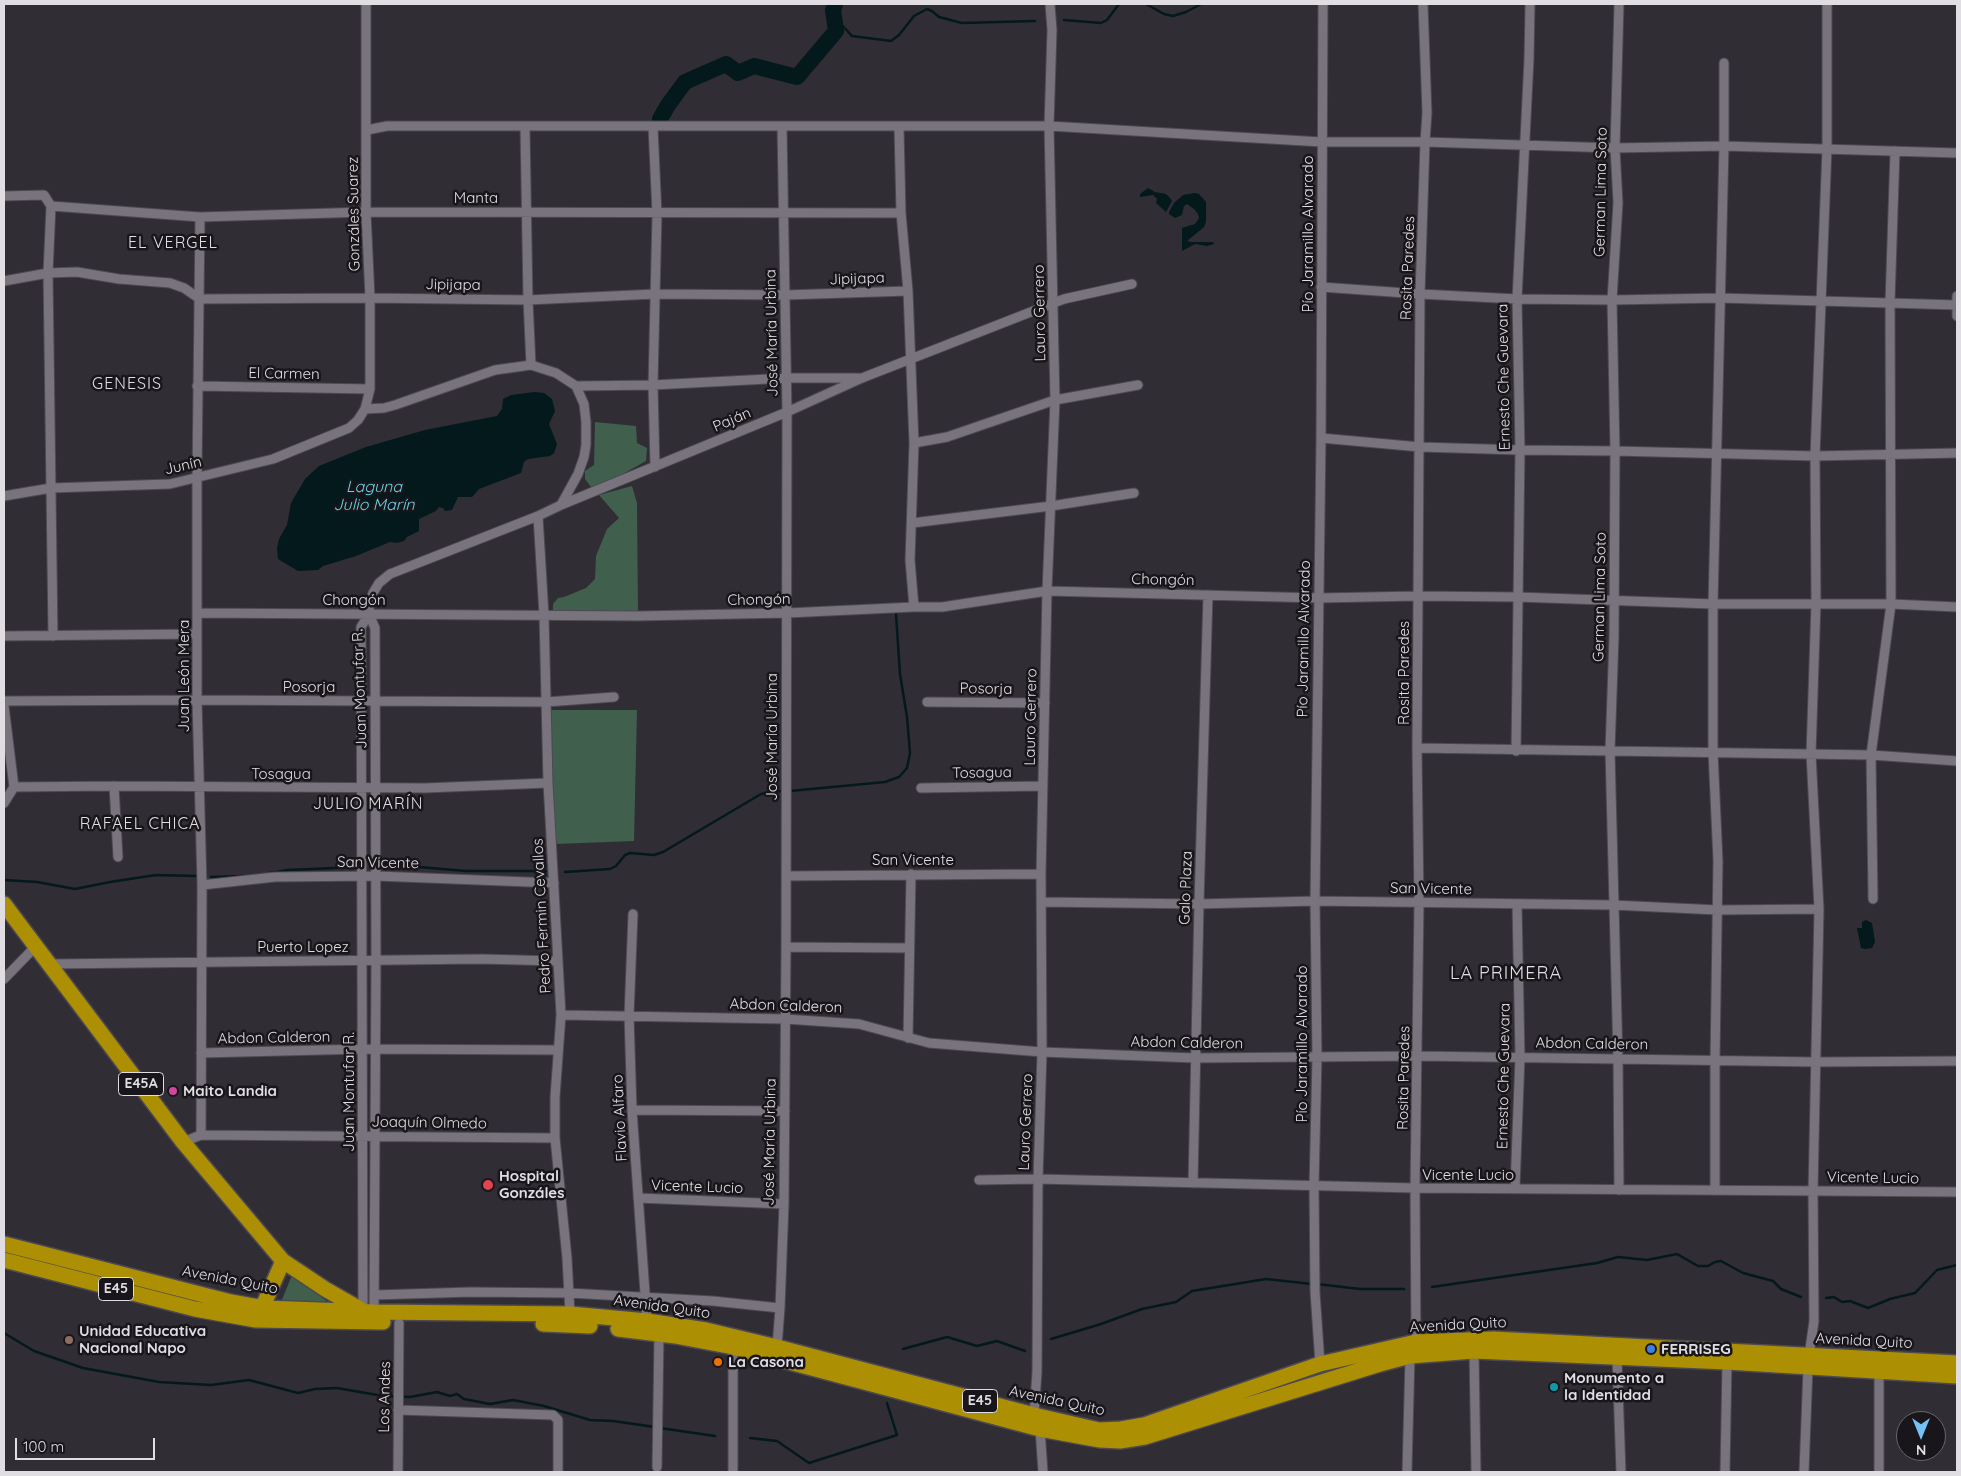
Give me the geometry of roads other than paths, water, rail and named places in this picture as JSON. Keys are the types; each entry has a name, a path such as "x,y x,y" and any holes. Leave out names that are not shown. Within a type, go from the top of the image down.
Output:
{"highway":[{"name":"E45A","path":"4,904 183,1142 282,1261 369,1317"},
{"name":"Avenida Quito","path":"4,1244 231,1302 260,1314"},
{"name":"Avenida Quito","path":"4,1260 195,1309 260,1314 369,1317 570,1314 647,1321 706,1330 1034,1415 1100,1430 1144,1425 1320,1364 1413,1349 1493,1339 1809,1362 1879,1372 1957,1376"},
{"path":"260,1314 282,1261"},
{"name":"Avenida Quito","path":"369,1317 400,1323 575,1325 659,1334 733,1347 1040,1429 1100,1440 1120,1441 1145,1437 1413,1349 1617,1359 1727,1362 1957,1363"}],"street":[{"name":"Gonzáles Suarez","path":"358,420 365,409 370,389 370,298 366,212 366,4"},
{"name":"Lauro Gerrero","path":"1043,1472 1040,1429 1034,1415 1037,1372 1038,1179 1042,1052 1041,874 1047,591 1055,400 1049,126 1052,30 1050,4"},
{"name":"Pío Jaramillo Alvarado","path":"1320,1364 1315,1292 1314,1186 1317,1058 1315,901 1321,438 1323,4"},
{"name":"Rosita Paredes","path":"1408,1472 1413,1349 1418,1056 1420,294 1425,142 1428,113 1423,4"},
{"name":"Ernesto Che Guevara","path":"1516,751 1520,450 1517,299 1530,4"},
{"name":"German Lima Soto","path":"1619,4 1615,148 1618,203 1612,300 1615,450 1614,637 1610,751 1618,1058 1619,1190"},
{"path":"1804,1472 1809,1362 1814,1321 1813,1191 1819,909 1811,754 1816,603 1815,456 1827,148 1827,4"},
{"path":"1715,1190 1714,1060 1718,827 1713,752 1714,604 1724,146 1724,63"},
{"path":"367,130 387,126 899,128 1049,126 1322,142 1425,142 1615,148 1724,146 1827,148 1957,154"},
{"path":"525,127 531,365"},
{"path":"653,127 656,214 653,385 655,467"},
{"name":"José María Urbina","path":"777,1347 784,1204 786,947 787,378 782,127"},
{"path":"899,128 901,213 908,291 914,443 910,560 914,607"},
{"path":"1873,899 1871,755 1891,604 1889,455 1890,302 1895,151"},
{"path":"4,196 44,195 52,206 48,273 53,636"},
{"name":"Manta","path":"52,206 200,217 366,212 901,213"},
{"name":"Juan León Mera","path":"200,217 196,477 202,885 200,961 201,1135"},
{"path":"4,281 48,273 77,272 119,279 170,283 184,288 200,300"},
{"name":"Paján","path":"368,614 373,593 390,574 538,516 910,359 1064,299 1132,284"},
{"path":"1322,287 1517,299 1720,298 1957,305"},
{"name":"Jipijapa","path":"200,300 370,298 528,300 655,294 785,295 908,291"},
{"path":"1957,296 1957,316"},
{"path":"365,409 384,408 495,370 531,365 556,373 576,386 584,404 586,422 586,445 578,474 561,505"},
{"path":"576,386 653,385 787,378 862,378"},
{"path":"914,443 947,437 1055,400 1138,385"},
{"name":"El Carmen","path":"197,386 370,389"},
{"name":"Junín","path":"4,496 51,488 162,485 273,459 349,428 358,420"},
{"path":"1321,438 1420,447 1520,450 1615,450 1815,456 1957,454"},
{"path":"912,523 1051,506 1134,493"},
{"name":"Pedro Fermin Cevallos","path":"538,516 544,616 548,783 560,1015 555,1097 555,1138 570,1314"},
{"name":"Chongón","path":"198,613 638,616 787,613 942,607 1047,591 1319,598 1418,596 1518,597 1714,604 1816,603 1957,607"},
{"name":"Galo Plaza","path":"1193,1183 1208,595"},
{"name":"Juan Montufar R.","path":"368,614 361,627 363,1136 369,1317"},
{"name":"Juan Montufar R.","path":"368,614 375,628 376,788 374,1295 369,1317"},
{"path":"4,636 197,634"},
{"name":"Posorja","path":"4,701 546,702 614,697"},
{"name":"Posorja","path":"927,702 1045,703"},
{"path":"4,706 14,787 4,803"},
{"path":"1418,748 1871,755 1957,762"},
{"name":"Tosagua","path":"14,787 425,788 548,783"},
{"path":"114,786 118,857"},
{"name":"Tosagua","path":"921,788 1043,786"},
{"path":"908,1038 911,874"},
{"name":"San Vicente","path":"786,876 1041,874"},
{"name":"San Vicente","path":"202,885 275,877 363,876 554,883"},
{"name":"San Vicente","path":"1042,902 1199,904 1315,901 1613,905 1718,910 1819,909"},
{"name":"Ernesto Che Guevara","path":"1515,1188 1520,1057 1517,904"},
{"name":"Flavio Alfaro","path":"633,914 629,1016 632,1110 647,1321"},
{"path":"4,979 36,946"},
{"path":"786,947 909,948"},
{"name":"Puerto Lopez","path":"50,964 482,959 557,961"},
{"name":"Abdon Calderon","path":"560,1015 785,1018 859,1024 929,1043 1042,1052 1195,1058 1418,1056 1816,1062 1957,1061"},
{"name":"Abdon Calderon","path":"201,1053 363,1049 558,1050"},
{"path":"632,1110 785,1111"},
{"name":"Joaquín Olmedo","path":"183,1142 201,1135 555,1138"},
{"name":"Vicente Lucio","path":"979,1180 1038,1179 1416,1188 1957,1192"},
{"name":"Vicente Lucio","path":"638,1198 784,1204"},
{"path":"374,1295 471,1292 568,1293 780,1308"},
{"name":"Los Andes","path":"398,1472 400,1323"},
{"path":"657,1468 656,1428 659,1334"},
{"path":"733,1347 734,1472"},
{"path":"1474,1351 1476,1472"},
{"path":"1617,1359 1621,1472"},
{"path":"1725,1472 1727,1362"},
{"path":"1879,1372 1879,1472"},
{"path":"398,1408 552,1414 558,1420 558,1472"}],"water":[{"path":"1148,188 1155,192 1166,194 1170,198 1172,201 1166,212 1156,203 1157,199 1153,195 1140,197 1140,194"},
{"path":"1199,194 1206,202 1206,222 1204,227 1187,241 1213,242 1214,244 1207,246 1195,244 1182,251 1182,228 1195,224 1199,218 1198,214 1187,204 1184,206 1182,215 1175,218 1169,212 1174,203 1183,195"},
{"name":"Laguna Julio Marín","path":"534,392 544,393 552,399 555,411 549,424 557,444 554,453 550,456 528,459 524,462 521,473 479,489 472,497 458,497 452,510 445,511 439,507 436,511 419,519 419,531 407,537 404,541 390,542 356,556 323,566 318,570 298,571 278,559 277,548 279,539 287,525 291,503 305,479 319,466 366,447 425,430 497,416 502,409 503,399 511,395"},
{"path":"1866,920 1872,923 1875,942 1872,948 1865,949 1861,948 1857,928 1862,928 1862,922"}],"waterway":[{"path":"660,119 685,82 726,64 738,73 754,66 797,77 836,31 833,10 835,4"},
{"path":"1064,20 1101,23 1107,20 1119,4"},
{"path":"1146,4 1164,14 1173,16 1201,4"},
{"path":"833,10 840,23 852,36 891,41 899,35 914,16 927,9 939,17 962,23 1035,21"},
{"path":"790,791 885,782 899,777 907,768 910,753 907,717 900,674 896,614"},
{"path":"565,872 610,869 616,866 625,855 630,853 654,855 663,852 761,794 781,791"},
{"path":"383,864 466,871 546,871"},
{"path":"270,873 288,870 357,867"},
{"path":"4,880 37,882 75,889 156,875 197,876"},
{"path":"211,877 244,876"},
{"path":"1432,1287 1597,1263 1618,1257 1647,1260 1677,1254 1698,1266 1708,1266 1721,1261 1743,1273 1773,1281 1781,1289 1801,1297"},
{"path":"1826,1298 1834,1297 1842,1302 1850,1301 1868,1308 1890,1299 1915,1293 1937,1270 1957,1265"},
{"path":"1051,1339 1142,1309 1176,1302 1192,1291 1266,1279 1312,1284"},
{"path":"1317,1284 1360,1289 1404,1289"},
{"path":"4,1333 34,1351 83,1368 159,1382 211,1385 249,1380 298,1393 315,1389 337,1388 383,1396 410,1397 437,1392 450,1396 457,1394 464,1399 490,1404 513,1400 544,1406 590,1420 655,1427"},
{"path":"903,1349 947,1337 977,1346 997,1341 1025,1351"},
{"path":"750,1438 777,1441 809,1463 897,1435 887,1403"},
{"path":"660,1428 715,1436"}],"place":[{"name":"Maito Landia","path":"173,1091"},
{"name":"Hospital Gonzáles","path":"488,1185"},
{"name":"Unidad Educativa Nacional Napo","path":"69,1340"},
{"name":"FERRISEG","path":"1651,1349"},
{"name":"La Casona","path":"718,1362"},
{"name":"Monumento a la Identidad","path":"1554,1387"}],"district":[{"name":"EL VERGEL","path":"173,243"},
{"name":"GENESIS","path":"127,384"},
{"name":"JULIO MARÍN","path":"368,804"},
{"name":"RAFAEL CHICA","path":"140,824"},
{"name":"LA PRIMERA","path":"1506,974"}]}
